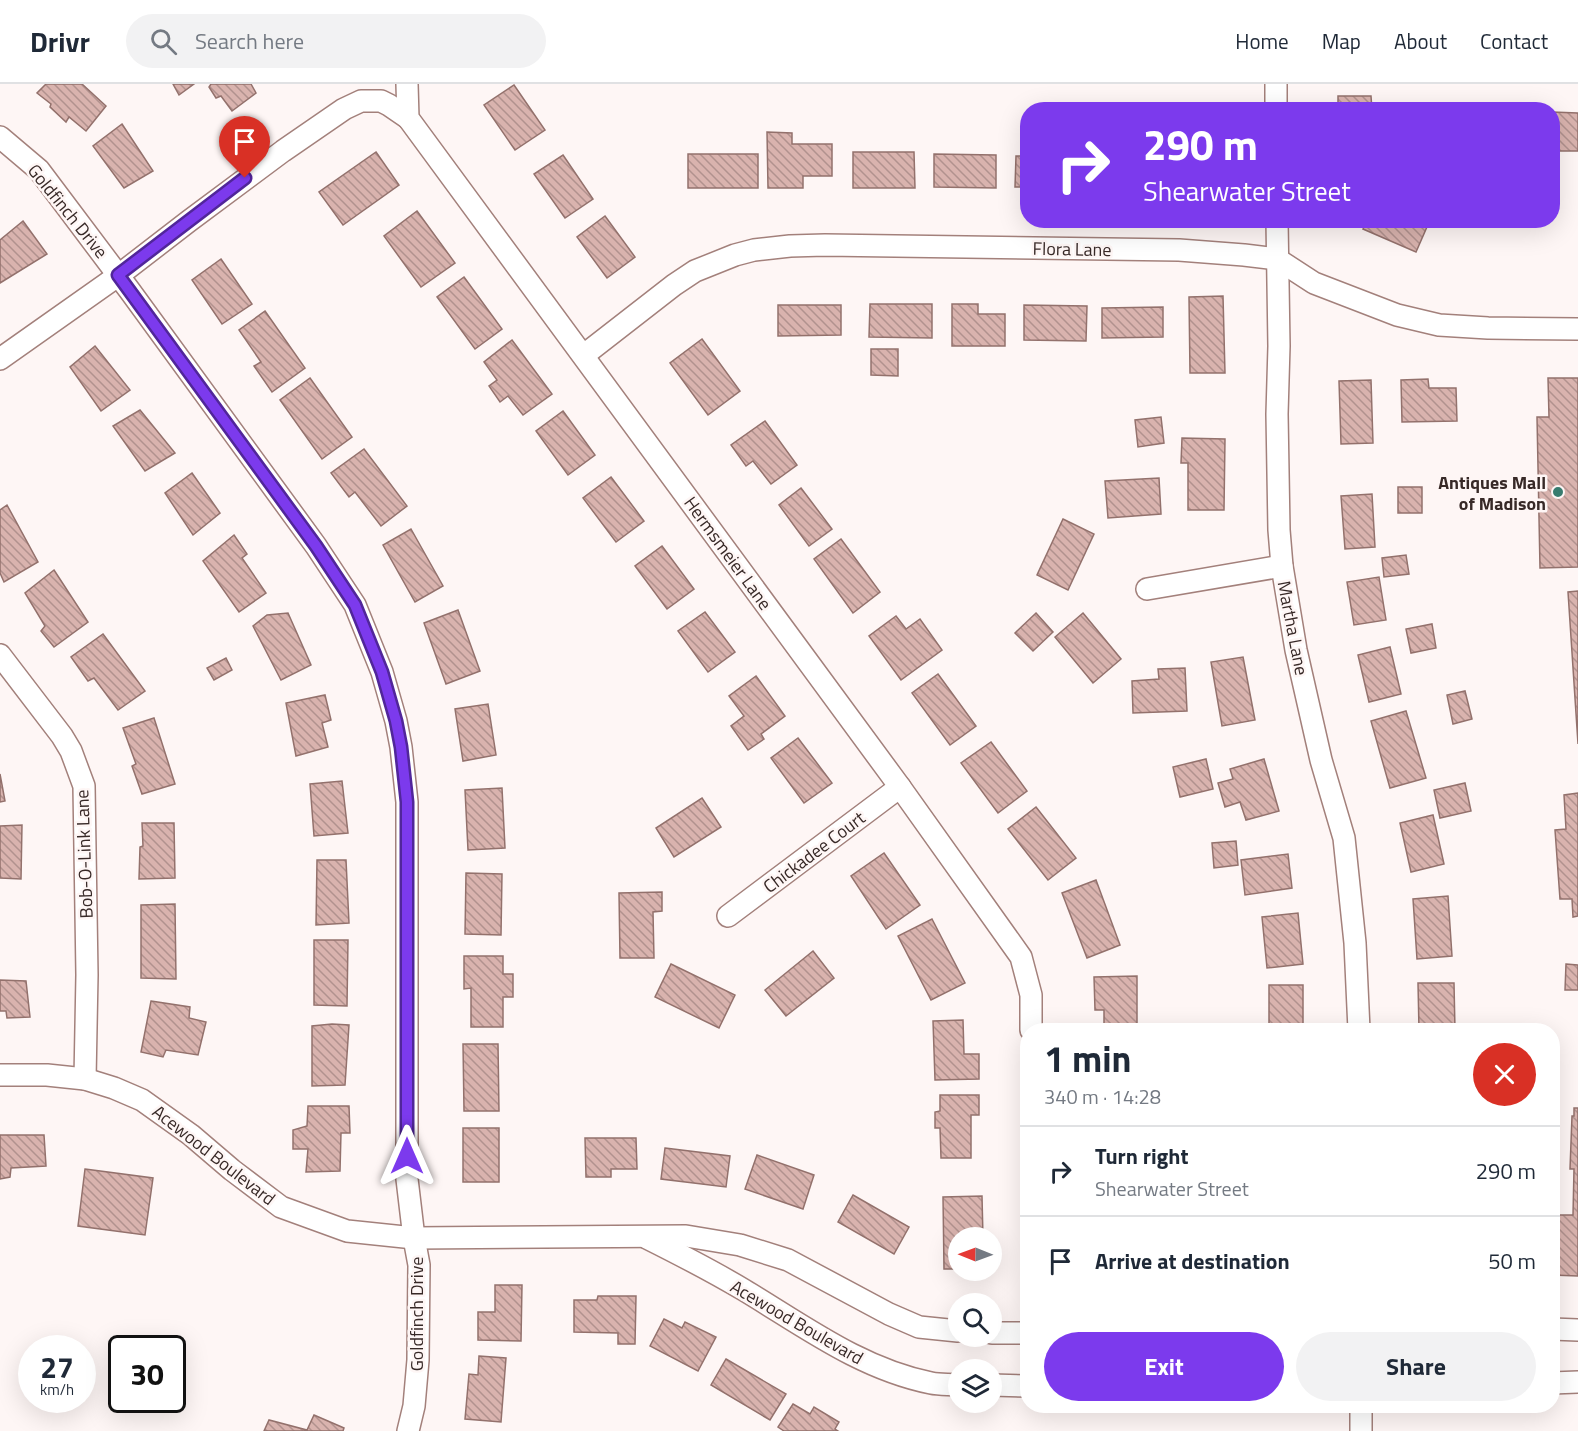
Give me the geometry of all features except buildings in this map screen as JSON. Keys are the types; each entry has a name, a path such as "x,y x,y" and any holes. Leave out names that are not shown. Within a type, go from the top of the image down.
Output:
{"street":[{"path":"407,84 408,118"},
{"path":"1276,84 1276,102"},
{"path":"0,358 118,275 189,220 344,109 361,101 381,101 408,118"},
{"name":"Hermsmeier Lane","path":"408,118 900,787 1021,957 1032,995 1032,1023"},
{"name":"Goldfinch Drive","path":"0,137 39,170 316,546 355,605 382,672 398,730 407,802 407,1179 419,1265 418,1360 414,1406 408,1431"},
{"name":"Martha Lane","path":"1277,228 1279,346 1277,414 1282,566 1296,650 1321,760 1344,838 1355,943 1359,1023"},
{"name":"Flora Lane","path":"584,356 695,271 753,250 825,245 1190,251 1277,259 1314,283 1397,315 1439,325 1578,329"},
{"path":"1147,590 1282,566"},
{"name":"Bob-O-Link Lane","path":"4,668 62,736 71,751 84,786 87,975 85,1079"},
{"name":"Chickadee Court","path":"728,916 900,787"},
{"name":"Acewood Boulevard","path":"0,1075 47,1075 85,1079 142,1100 281,1207 347,1231 414,1238 686,1236 740,1245 788,1260 889,1314 919,1327 948,1331"},
{"name":"Acewood Boulevard","path":"643,1236 742,1289 863,1361 933,1384 948,1385"},
{"path":"1560,1329 1578,1330"},
{"path":"1002,1333 1020,1333"},
{"path":"1560,1383 1578,1382"},
{"path":"1002,1385 1020,1386"},
{"path":"1361,1413 1361,1431"}],"place":[{"name":"Antiques Mall of Madison","path":"1558,492"}],"route":[{"path":"245,178 118,275 316,546 355,605 382,672 401,747 407,802 407,1156"}]}
